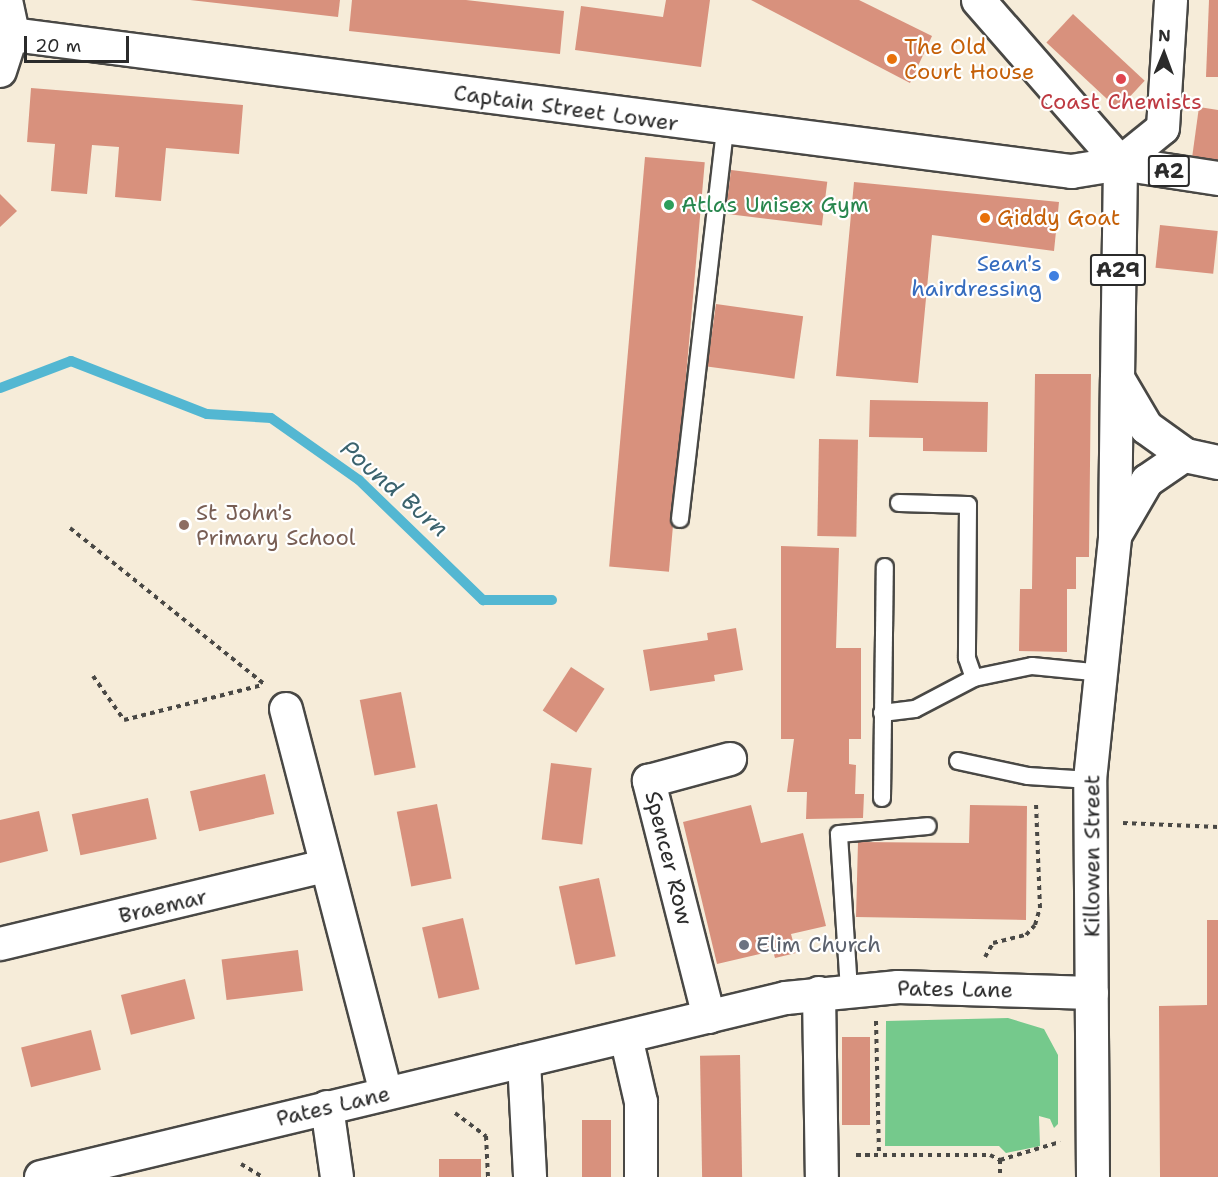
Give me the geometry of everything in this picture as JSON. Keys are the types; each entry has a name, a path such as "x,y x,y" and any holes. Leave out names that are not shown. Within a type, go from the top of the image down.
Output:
{"main road":[{"path":"5,0 12,34"},
{"name":"A2","path":"978,0 1120,163 1218,178"},
{"name":"Captain Street Lower","path":"12,34 725,129 1071,171 1120,163"},
{"name":"Killowen Street","path":"1117,378 1120,163"},
{"path":"1117,378 1146,427 1185,455 1218,462"}],"street":[{"path":"1120,163 1163,128 1171,0"},
{"path":"0,70 12,34"},
{"name":"Killowen Street","path":"1093,1177 1090,780 1103,673 1115,536 1117,378"},
{"name":"Killowen Street","path":"1115,536 1147,482 1185,455"},
{"path":"286,709 386,1093"},
{"name":"Spencer Row","path":"709,1017 649,781 730,759"},
{"name":"Braemar","path":"0,944 326,866"},
{"name":"Pates Lane","path":"47,1176 709,1017 848,991 967,989 1092,993"},
{"path":"822,1166 848,991"},
{"path":"626,1037 641,1102 641,1177"},
{"path":"524,1061 530,1177"},
{"path":"327,1107 337,1177"}],"lane":[{"path":"680,519 725,129"},
{"path":"899,503 968,505 967,658 974,678"},
{"path":"882,798 885,567"},
{"path":"882,713 915,709 974,678 1032,666 1103,673"},
{"path":"958,760 1028,776 1090,780"},
{"path":"848,991 838,834 928,826"}],"path":[{"path":"70,528 265,684 269,698 286,709"},
{"path":"93,676 124,720 265,684"},
{"path":"967,989 993,944 1026,935 1040,908 1040,810 1028,776"},
{"path":"1090,821 1218,827"},
{"path":"848,991 879,1155"},
{"path":"427,1083 448,1109 486,1136 488,1177"},
{"path":"822,1166 879,1155 990,1155 1000,1160 1029,1155 1093,1127"},
{"path":"1000,1160 1000,1177"}],"green space":[{"path":"1008,1018 1044,1029 1058,1055 1058,1124 1054,1128 1050,1119 1039,1116 1040,1146 1006,1153 999,1146 885,1146 886,1021"}],"building":[{"path":"190,0 340,0 338,17"},
{"path":"352,0 466,0 564,11 560,54 349,31"},
{"path":"666,0 710,0 701,67 575,50 581,6 663,17"},
{"name":"The Old Court House","path":"751,0 859,0 932,36 910,83"},
{"path":"1209,0 1218,0 1218,77 1206,77"},
{"path":"1073,14 1145,81 1118,109 1046,43"},
{"path":"31,88 243,105 239,154 166,148 161,201 115,197 119,147 92,145 87,194 51,191 55,144 27,142"},
{"path":"1199,107 1218,110 1218,162 1192,158"},
{"path":"645,157 705,162 669,572 609,566"},
{"path":"731,170 827,182 822,225 726,214"},
{"path":"854,182 1059,202 1054,251 932,235 918,383 836,376"},
{"path":"0,194 17,211 0,227"},
{"path":"1160,225 1218,231 1213,274 1156,268"},
{"path":"716,304 803,316 794,379 707,366"},
{"path":"1035,374 1091,374 1089,557 1076,557 1076,589 1067,589 1067,652 1019,651 1020,589 1032,589"},
{"path":"870,400 988,402 987,452 923,451 923,438 869,437"},
{"path":"819,439 858,440 856,537 817,536"},
{"path":"781,546 839,548 836,648 861,648 861,739 849,739 849,764 856,765 855,794 864,794 863,818 806,819 807,792 787,792 794,739 781,739"},
{"path":"736,628 743,670 714,675 715,681 650,691 643,650 708,640 707,633"},
{"path":"571,667 605,689 576,732 543,711"},
{"path":"401,692 416,768 374,776 360,700"},
{"path":"551,763 592,768 582,844 542,839"},
{"path":"265,774 274,814 199,831 190,791"},
{"path":"148,798 157,839 80,855 72,814"},
{"path":"437,804 452,879 411,886 397,812"},
{"path":"751,805 761,843 803,833 826,926 791,934 796,953 775,958 773,951 717,964 683,822"},
{"path":"970,805 1027,806 1026,920 856,917 858,842 969,843"},
{"path":"39,811 48,851 0,863 0,820"},
{"path":"599,878 616,956 576,965 559,887"},
{"path":"463,918 479,989 438,999 422,927"},
{"path":"1207,920 1218,920 1218,1177 1160,1177 1159,1006 1207,1005"},
{"path":"298,950 303,991 227,1000 222,959"},
{"path":"185,979 195,1019 131,1035 121,995"},
{"path":"91,1030 101,1070 31,1087 21,1047"},
{"path":"842,1037 870,1037 870,1125 842,1125"},
{"path":"740,1055 742,1177 702,1177 700,1056"},
{"path":"582,1120 611,1120 611,1177 582,1177"},
{"path":"439,1159 481,1159 481,1177 439,1177"}],"waterway":[{"name":"Pound Burn","path":"0,388 71,361 207,414 271,418 359,480 483,600 552,600"}],"place":[{"name":"The Old Court House","path":"892,59"},
{"name":"Coast Chemists","path":"1121,79"},
{"name":"Atlas Unisex Gym","path":"669,205"},
{"name":"Giddy Goat","path":"985,218"},
{"name":"Sean's hairdressing","path":"1054,276"},
{"name":"St John's Primary School","path":"184,525"},
{"name":"Elim Church","path":"744,945"}]}
